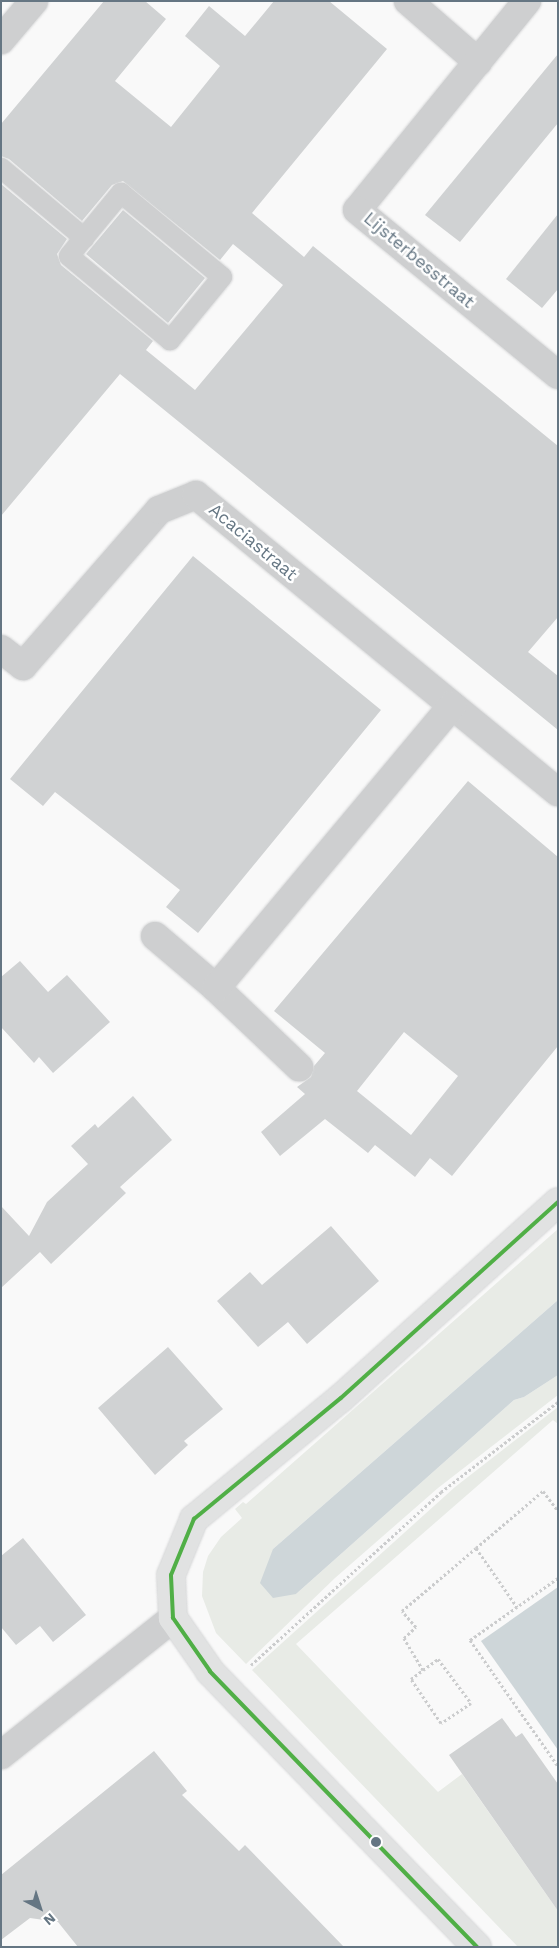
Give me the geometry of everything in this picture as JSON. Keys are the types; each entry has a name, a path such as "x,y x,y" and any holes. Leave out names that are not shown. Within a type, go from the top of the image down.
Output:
{"street":[{"path":"1,40 34,1"},
{"path":"408,1 478,62"},
{"name":"Lijsterbesstraat","path":"527,1 358,210 558,375"},
{"name":"Acaciastraat","path":"1,649 23,666 159,510 196,495 558,792"},
{"path":"216,988 452,706"},
{"path":"155,936 216,988 299,1067"},
{"path":"477,1947 210,1671 174,1618 171,1575 194,1519 341,1398 558,1202"},
{"path":"1,1755 174,1618"}],"lane":[{"path":"1,168 84,238"},
{"path":"121,193 222,277 170,340 69,256 84,238 121,193"}],"path":[{"path":"226,1687 441,1492 558,1402"},
{"path":"422,1670 404,1638 416,1627 402,1611 543,1491 558,1511"},
{"path":"476,1548 517,1606"},
{"path":"558,1578 470,1640 558,1766"},
{"path":"438,1659 471,1703 441,1723 411,1679 422,1670 438,1659"}],"shaded area":[{"path":"558,1229 558,1300 273,1549 296,1594 514,1400 524,1397 558,1375 558,1395 438,1488 335,1578 246,1664 216,1633 202,1596 203,1572 208,1556 221,1537 242,1518 235,1509 243,1502 246,1504"},
{"path":"558,1300 558,1375 524,1397 514,1400 296,1594 273,1598 260,1583 273,1549"},
{"path":"558,1407 558,1424 553,1420 296,1644 438,1792 462,1774 558,1911 558,1947 518,1947 252,1670 455,1487"},
{"path":"558,1587 558,1750 481,1641"}],"building":[{"path":"104,1 145,1 166,19 115,81 171,127 220,66 185,36 209,6 245,36 274,1 329,1 387,49 252,213 304,257 313,246 558,446 558,617 528,652 558,676 558,730 120,374 1,516 1,184 67,239 57,254 61,265 153,341 146,350 195,390 283,285 233,244 220,260 123,181 112,185 82,221 9,159 1,156 1,124"},
{"path":"558,54 558,123 460,242 425,215"},
{"path":"123,210 205,278 168,323 86,254"},
{"path":"558,214 558,289 542,308 506,279"},
{"path":"193,556 381,710 198,933 166,907 180,890 55,792 43,806 10,779"},
{"path":"468,781 558,857 558,1046 452,1176 430,1158 415,1177 375,1145 368,1153 325,1119 280,1156 261,1132 305,1094 297,1087 311,1077 314,1066 325,1053 274,1011","holes":["404,1032 458,1076 411,1135 357,1091"]},
{"path":"20,961 48,992 67,975 110,1022 53,1073 39,1057 34,1063 1,1027 1,977"},
{"path":"133,1096 172,1140 120,1187 126,1193 51,1264 40,1252 1,1288 1,1206 29,1236 47,1202 88,1164 71,1146 95,1124 98,1128"},
{"path":"331,1226 379,1281 307,1344 288,1322 258,1347 217,1301 250,1272 262,1285"},
{"path":"168,1347 223,1409 184,1441 188,1445 155,1475 98,1408"},
{"path":"23,1538 86,1615 53,1642 40,1626 16,1645 1,1627 1,1556"},
{"path":"502,1718 516,1737 522,1733 558,1784 558,1911 449,1755"},
{"path":"154,1751 187,1791 182,1795 239,1851 245,1845 344,1947 78,1947 58,1922 30,1918 1,1940 1,1875"}],"transit line":[{"path":"477,1947 210,1671 173,1618 171,1575 194,1519 341,1398 558,1202"}]}
